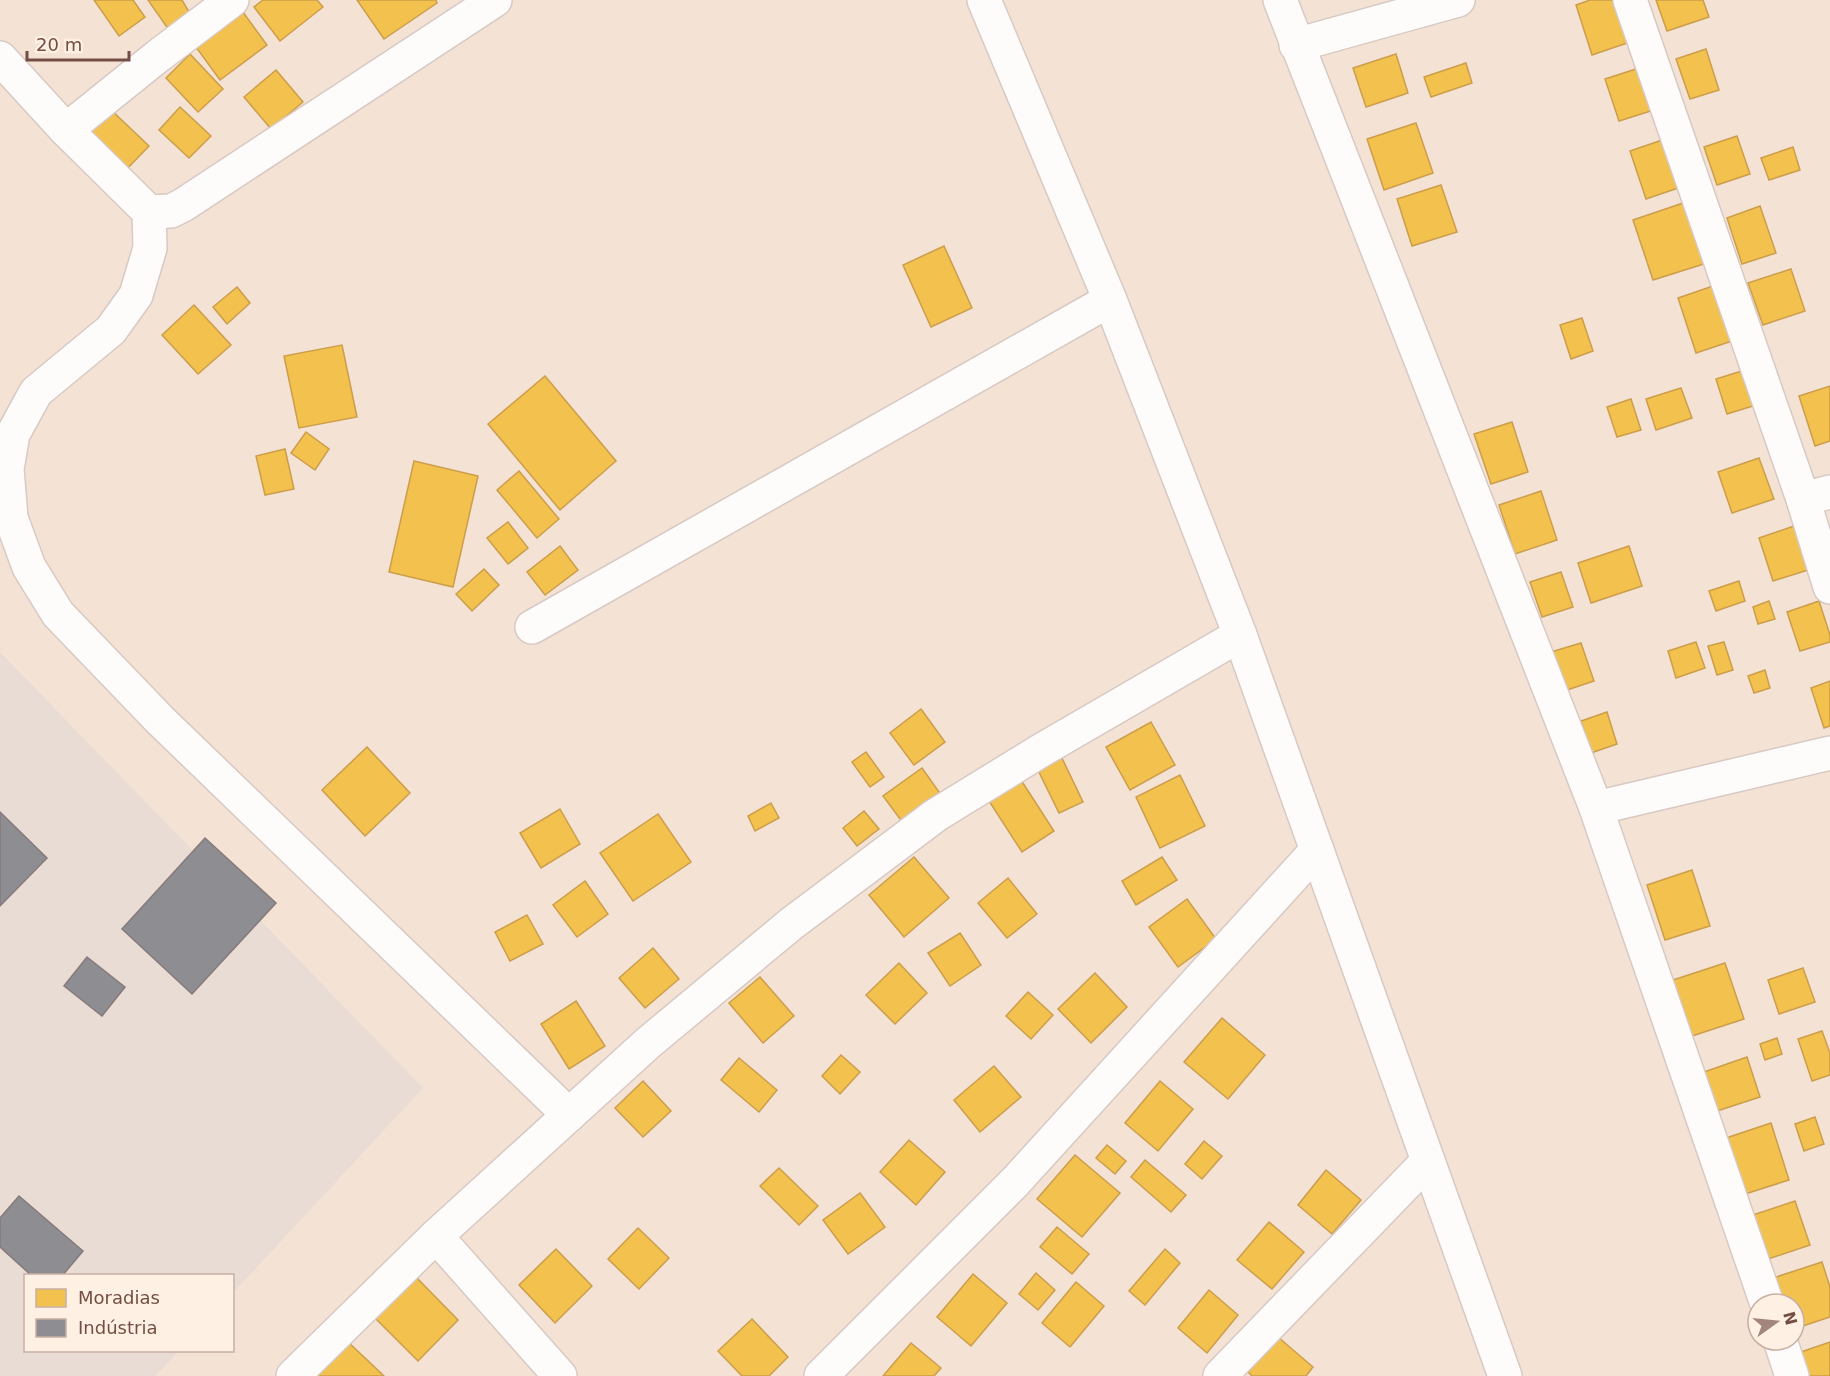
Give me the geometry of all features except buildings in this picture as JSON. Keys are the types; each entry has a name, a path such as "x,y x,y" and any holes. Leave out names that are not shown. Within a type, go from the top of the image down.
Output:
{"street":[{"path":"66,130 232,0"},
{"path":"148,212 171,211 183,205 495,0"},
{"path":"984,0 1110,300 1240,635 1505,1376"},
{"path":"1280,0 1596,807 1763,1292"},
{"path":"1296,45 1458,0"},
{"path":"1630,0 1816,496 1830,587"},
{"path":"0,58 66,130 148,212 150,248 136,296 111,330 36,392 13,434 7,469 10,518 29,567 58,614 160,720 569,1115"},
{"path":"532,627 1110,300"},
{"path":"294,1376 436,1236 648,1043 791,924 936,815 1240,635"},
{"path":"1596,807 1830,753"},
{"path":"821,1376 1015,1182 1317,850"},
{"path":"1220,1376 1428,1161"},
{"path":"436,1236 560,1376"},
{"path":"1784,1352 1792,1376"}],"shaded area":[{"path":"0,0 1830,0 1830,1376 0,1376"},
{"path":"0,652 423,1088 234,1292 234,1274 24,1274 24,1352 178,1352 155,1376 0,1376"}]}
